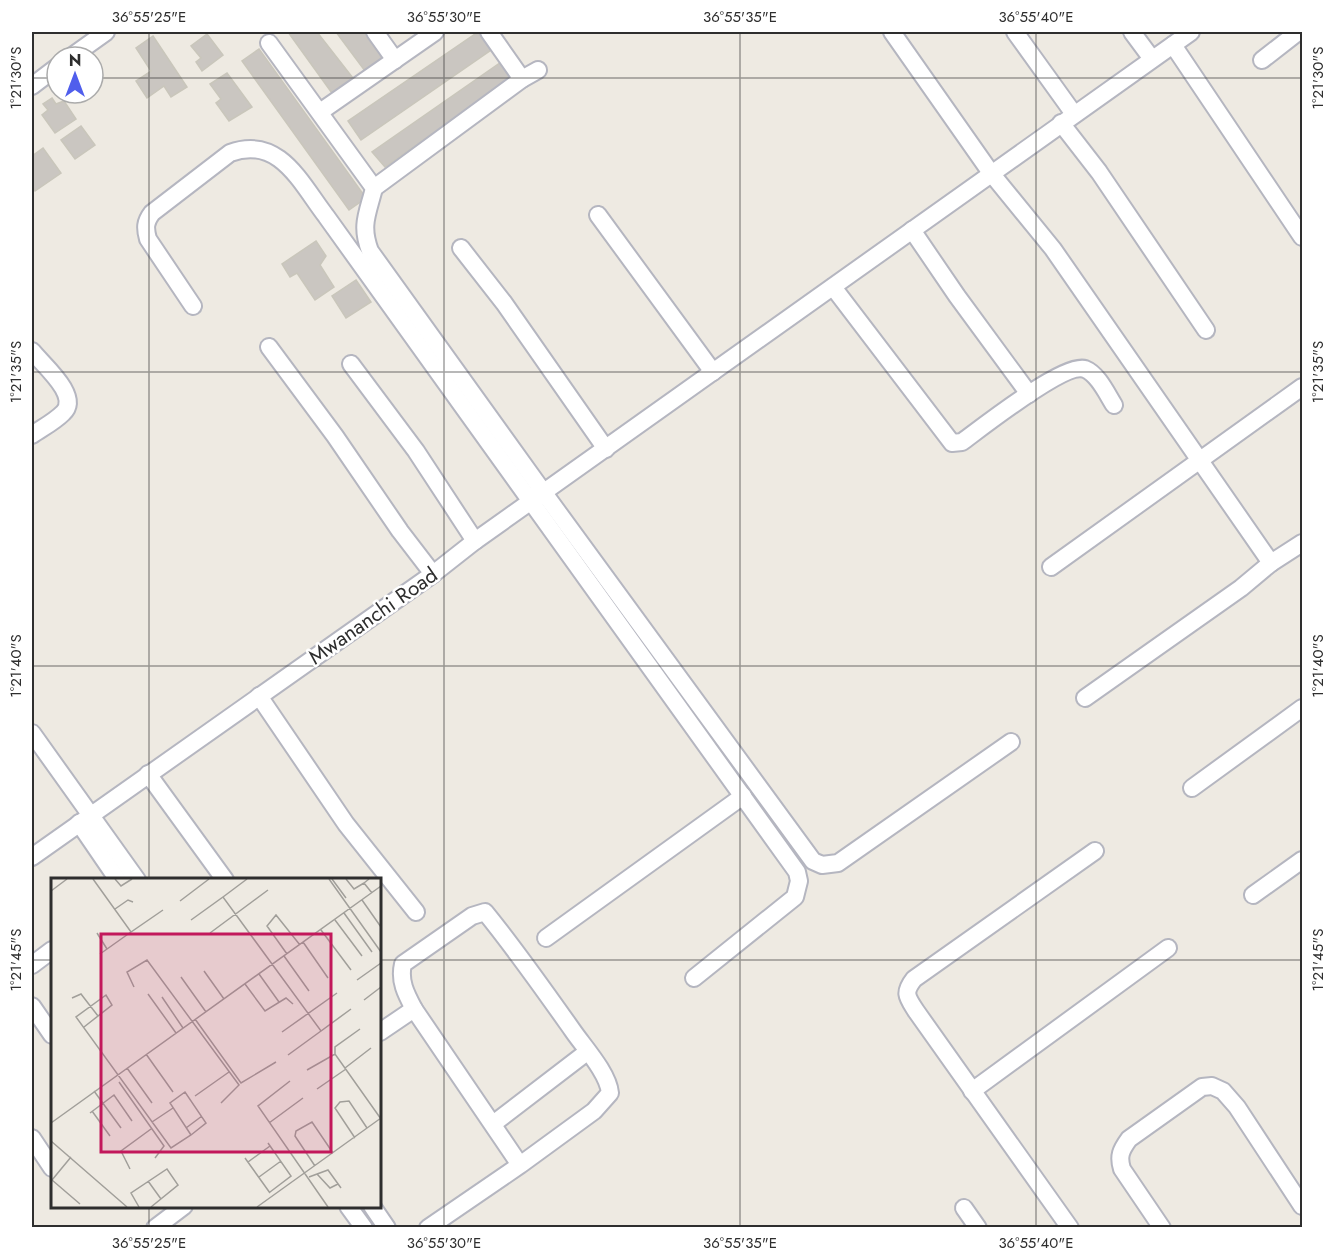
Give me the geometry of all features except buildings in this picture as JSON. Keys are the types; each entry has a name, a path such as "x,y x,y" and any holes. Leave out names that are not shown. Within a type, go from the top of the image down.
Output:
{"street":[{"path":"88,45 106,32"},
{"path":"375,32 394,60"},
{"path":"320,112 435,32"},
{"path":"489,32 522,79"},
{"path":"892,32 991,173 1053,249 1271,563"},
{"path":"1015,32 1099,172 1206,330"},
{"path":"1132,32 1152,59"},
{"name":"Mwananchi Road","path":"32,857 433,574 475,541 1191,32"},
{"path":"1262,60 1298,32"},
{"path":"268,43 374,188"},
{"path":"1173,45 1302,237"},
{"path":"538,70 522,79 374,188 364,226 365,238 370,251 797,872 798,887 795,897 694,978"},
{"path":"32,83 45,75"},
{"path":"193,306 148,239 145,228 147,220 152,213 230,153 242,148 268,151 283,161 326,216 813,861 822,865 838,863 1011,742"},
{"path":"598,215 713,372"},
{"path":"912,230 1029,394"},
{"path":"461,248 504,303 606,449"},
{"path":"833,287 952,443 962,442 1029,394 1072,369 1078,368 1092,373 1114,405"},
{"path":"269,347 433,574"},
{"path":"32,351 66,390 69,400 65,412 32,435"},
{"path":"351,364 416,451 475,541"},
{"path":"1051,567 1302,387"},
{"path":"1085,698 1302,543"},
{"path":"259,696 346,824 416,912"},
{"path":"1192,788 1302,708"},
{"path":"32,733 117,878"},
{"path":"148,774 224,878"},
{"path":"546,938 743,796"},
{"path":"84,820 136,878"},
{"path":"1070,1227 907,998 907,988 914,979 1095,851"},
{"path":"1253,895 1302,860"},
{"path":"428,1227 520,1165 594,1111 610,1093 609,1084 587,1052 502,932 485,912 472,916 403,964 400,975 414,1009 520,1165"},
{"path":"972,1091 1168,948"},
{"path":"32,965 51,951"},
{"path":"32,1006 51,1034"},
{"path":"381,1031 414,1009"},
{"path":"493,1124 587,1052"},
{"path":"1162,1227 1122,1169 1119,1159 1121,1150 1129,1139 1202,1087 1212,1086 1223,1090 1237,1107 1302,1206"},
{"path":"32,1138 51,1166"},
{"path":"155,1227 181,1208"},
{"path":"350,1208 364,1227"},
{"path":"373,1208 387,1227"},
{"path":"964,1208 978,1227"}]}
